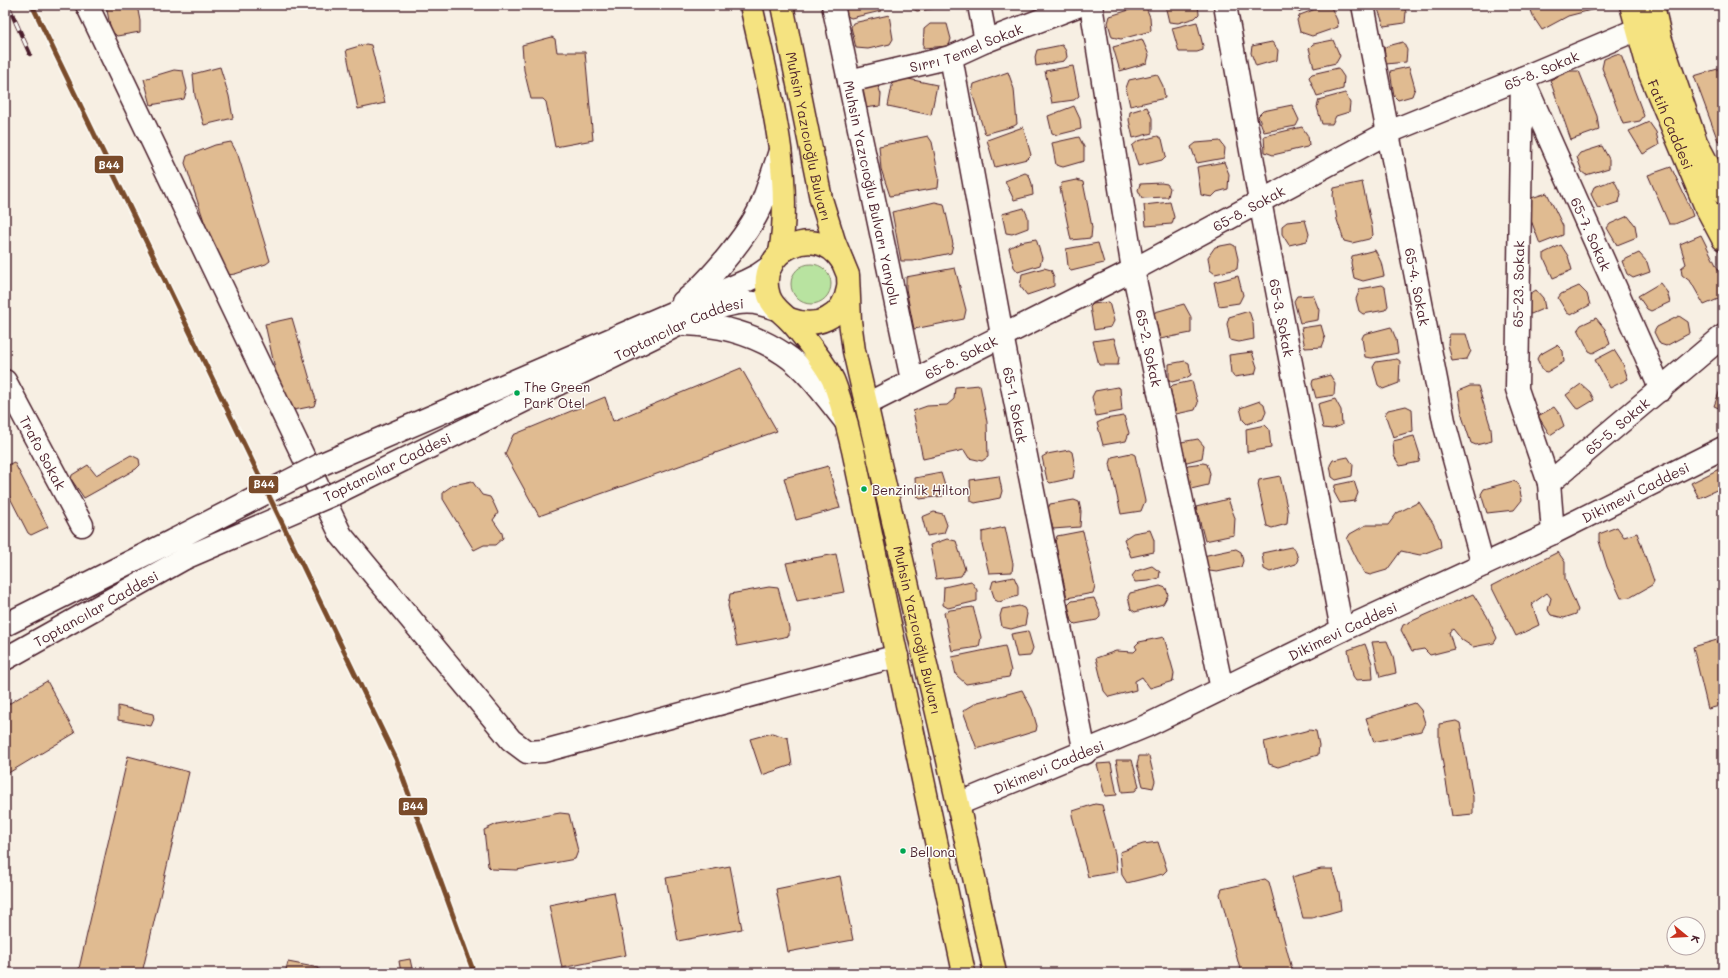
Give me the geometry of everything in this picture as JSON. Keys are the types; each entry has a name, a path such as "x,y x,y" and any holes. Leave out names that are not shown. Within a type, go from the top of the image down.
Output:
{"main road":[{"name":"Muhsin Yazıcıoğlu Bulvarı","path":"751,5 780,150 783,224 775,260 767,286 769,296 810,345 832,379 846,423 964,973"},
{"name":"Muhsin Yazıcıoğlu Bulvarı","path":"782,5 821,199 834,241 847,275 854,352 958,804 995,973"},
{"name":"Fatih Caddesi","path":"1631,5 1650,74 1705,205 1723,239"},
{"name":"Fatih Caddesi","path":"1653,5 1660,37 1696,142 1723,193"},
{"path":"775,260 792,245 802,242 812,242 832,249 839,256 847,275 847,295 843,304 828,318 819,322 808,324 783,314"}],"street":[{"path":"87,5 341,535 511,740 527,752 544,751 897,656"},
{"name":"Muhsin Yazıcıoğlu Bulvarı Yanyolu","path":"833,5 912,380"},
{"path":"979,5 986,41"},
{"name":"Sırrı Temel Sokak","path":"849,81 951,57 986,41 1080,5"},
{"name":"65-2. Sokak","path":"1091,5 1134,270 1222,689"},
{"name":"65-3. Sokak","path":"1225,5 1260,202 1342,630"},
{"name":"65-4. Sokak","path":"1363,5 1389,132 1445,426 1483,565"},
{"name":"65-8. Sokak","path":"867,404 912,380 1134,270 1389,132 1638,29"},
{"name":"65-1. Sokak","path":"951,57 1002,335 1084,753"},
{"name":"65-7. Sokak","path":"1522,78 1660,390"},
{"name":"65-23. Sokak","path":"1522,78 1517,389 1549,483"},
{"path":"780,150 760,207 741,240 691,296 673,319 731,330 758,340 784,354 799,366 827,397 846,423"},
{"name":"Toptancılar Caddesi","path":"5,659 185,558 334,494 758,275 775,260"},
{"name":"Toptancılar Caddesi","path":"5,624 322,464 673,319 747,302 764,304 783,314"},
{"name":"65-5. Sokak","path":"1549,483 1723,336"},
{"name":"Trafo Sokak","path":"5,381 82,525"},
{"name":"Dikimevi Caddesi","path":"958,804 1146,726 1342,630 1554,533 1723,448"},
{"path":"1549,483 1554,533"}],"green space":[{"path":"811,264 819,266 825,270 829,276 831,284 829,292 825,298 819,302 811,304 803,302 797,298 793,292 791,284 793,276 797,270 803,266"}],"building":[{"path":"106,5 137,5 140,21 140,32 117,36 111,31"},
{"path":"845,5 882,5 881,11 851,18 847,16"},
{"path":"911,5 944,5 944,7 917,11 911,8"},
{"path":"1145,5 1150,17 1151,31 1121,39 1112,37 1108,23 1110,16"},
{"path":"1165,5 1198,5 1199,14 1195,18 1178,23 1169,22"},
{"path":"1291,5 1315,5 1298,12"},
{"path":"1326,5 1330,5 1337,20 1338,27 1312,36 1300,32 1297,20 1300,15"},
{"path":"1386,5 1403,5 1406,12 1405,23 1384,26 1378,9"},
{"path":"1529,5 1599,5 1595,9 1568,16 1542,30 1534,18"},
{"path":"889,15 893,39 890,44 868,49 856,48 851,27 853,23"},
{"path":"1197,22 1203,50 1197,52 1179,52 1172,28"},
{"path":"930,24 947,24 951,39 949,46 923,48 924,29"},
{"path":"552,37 555,39 557,52 585,52 593,140 555,147 546,102 543,99 531,99 524,70 522,45"},
{"path":"1142,39 1149,55 1147,63 1120,71 1113,47"},
{"path":"1333,40 1340,56 1336,63 1314,68 1309,48 1313,44"},
{"path":"1272,42 1278,50 1277,60 1256,66 1251,53 1252,46"},
{"path":"1403,42 1407,50 1406,62 1386,64 1384,47"},
{"path":"366,44 371,45 385,103 358,109 346,50"},
{"path":"1062,45 1066,51 1067,57 1064,61 1036,66 1035,57 1037,50"},
{"path":"1616,54 1621,55 1644,116 1640,121 1623,124 1602,68 1604,59"},
{"path":"1073,66 1079,96 1074,100 1052,103 1045,71"},
{"path":"220,67 229,96 233,118 204,125 195,96 193,74"},
{"path":"1409,67 1415,88 1412,96 1398,100 1394,96 1390,71"},
{"path":"1338,68 1344,77 1343,89 1317,96 1309,77 1312,74"},
{"path":"1721,68 1723,73 1723,139 1718,141 1694,76"},
{"path":"174,70 183,71 187,89 184,99 151,105 144,79"},
{"path":"1570,71 1579,71 1597,116 1599,130 1571,140 1550,80"},
{"path":"1008,72 1014,89 1017,124 985,134 972,93 974,84"},
{"path":"1157,74 1163,86 1165,98 1130,106 1126,88 1129,80"},
{"path":"894,76 937,85 931,115 888,106"},
{"path":"872,84 878,86 881,94 880,106 864,108 859,85"},
{"path":"1345,93 1350,103 1349,112 1336,116 1332,124 1322,124 1317,107 1319,100"},
{"path":"1292,105 1299,120 1296,126 1264,132 1258,116 1263,111"},
{"path":"1074,106 1080,119 1081,129 1057,135 1052,133 1048,116"},
{"path":"1147,107 1152,118 1152,133 1133,138 1129,120 1130,112"},
{"path":"1649,122 1656,132 1659,145 1643,154 1629,131"},
{"path":"1023,127 1031,155 1027,159 995,167 987,140"},
{"path":"1302,127 1308,136 1309,145 1307,147 1273,155 1265,152 1264,136"},
{"path":"928,136 932,142 939,177 938,188 890,196 881,169 879,146"},
{"path":"1158,136 1162,139 1166,156 1162,160 1138,166 1132,146 1138,141"},
{"path":"1079,137 1084,147 1084,161 1063,167 1056,165 1052,143"},
{"path":"1220,141 1225,148 1224,158 1197,163 1191,147 1196,143"},
{"path":"231,142 238,155 270,261 266,264 235,274 222,276 185,163 187,156 215,145"},
{"path":"1602,146 1609,159 1609,168 1586,175 1582,172 1577,157 1580,153"},
{"path":"1224,162 1229,174 1228,189 1217,192 1212,197 1201,195 1197,167"},
{"path":"1671,167 1693,216 1675,224 1669,224 1648,175"},
{"path":"1025,173 1029,175 1033,195 1014,200 1005,181"},
{"path":"1076,180 1083,182 1092,227 1091,238 1071,240 1060,188 1062,183"},
{"path":"1614,180 1621,194 1619,202 1598,209 1591,194 1594,187"},
{"path":"1362,182 1373,235 1369,239 1352,243 1344,241 1337,220 1333,196 1334,188"},
{"path":"1140,184 1167,184 1170,188 1168,197 1142,198 1138,190"},
{"path":"1547,193 1563,226 1563,235 1540,244 1526,207 1528,199"},
{"path":"935,202 944,204 953,244 951,253 913,261 901,261 892,212"},
{"path":"1170,202 1174,217 1172,224 1146,226 1144,205"},
{"path":"1024,208 1028,217 1028,228 1012,234 1006,233 1002,214"},
{"path":"1628,216 1635,225 1637,237 1617,245 1607,228 1610,224"},
{"path":"1305,220 1309,234 1307,241 1289,245 1282,234 1282,226 1287,222"},
{"path":"1701,235 1723,279 1723,297 1704,305 1691,282 1682,275 1681,268 1686,264 1680,244"},
{"path":"1036,239 1042,258 1040,265 1018,272 1014,267 1009,248 1020,242"},
{"path":"1098,243 1104,263 1071,271 1068,266 1066,249"},
{"path":"1231,244 1235,246 1238,259 1237,269 1215,274 1210,270 1208,257 1215,247"},
{"path":"1561,245 1568,256 1572,270 1553,278 1544,258 1544,253"},
{"path":"1375,250 1381,262 1384,276 1363,281 1354,278 1351,263 1352,256"},
{"path":"1639,253 1647,262 1650,272 1633,278 1627,274 1622,261"},
{"path":"955,268 966,310 964,319 914,329 906,289 906,277"},
{"path":"1044,268 1051,270 1054,277 1054,286 1027,295 1020,286 1022,274"},
{"path":"1238,276 1243,295 1239,303 1219,306 1214,282"},
{"path":"1660,283 1667,292 1670,302 1651,311 1647,309 1638,296"},
{"path":"1382,285 1385,287 1388,306 1385,310 1363,314 1359,311 1356,299 1360,289"},
{"path":"1579,286 1587,294 1590,305 1571,315 1567,313 1558,298 1561,294"},
{"path":"1536,290 1543,298 1545,308 1531,314 1525,313 1525,297"},
{"path":"1313,295 1319,310 1318,320 1300,323 1294,301 1297,296"},
{"path":"1109,302 1114,321 1111,327 1094,330 1090,307 1093,304"},
{"path":"1184,304 1191,317 1191,333 1160,339 1154,315 1155,312"},
{"path":"1249,311 1253,323 1254,339 1239,342 1230,340 1227,324 1229,317"},
{"path":"1679,316 1688,322 1690,333 1666,346 1660,344 1654,332 1657,327"},
{"path":"292,318 316,400 314,406 289,411 276,373 265,324"},
{"path":"1596,318 1605,329 1610,344 1593,353 1589,351 1578,329 1581,325"},
{"path":"1321,325 1325,339 1322,347 1305,348 1301,328"},
{"path":"1391,327 1396,339 1398,353 1372,358 1365,357 1362,338 1364,334"},
{"path":"1449,334 1466,334 1471,351 1467,359 1452,361 1448,344"},
{"path":"1114,338 1119,357 1118,365 1099,365 1093,341"},
{"path":"1557,345 1563,351 1564,362 1547,372 1543,371 1537,359 1539,355"},
{"path":"1614,350 1623,364 1628,379 1610,388 1595,360"},
{"path":"1252,352 1257,367 1255,374 1234,377 1231,373 1229,355"},
{"path":"1397,359 1400,361 1399,383 1383,389 1378,385 1373,367 1376,362"},
{"path":"1185,361 1189,363 1191,375 1172,382 1169,380 1169,364"},
{"path":"741,368 777,431 539,516 505,454 513,435 605,397 613,421"},
{"path":"1330,375 1335,383 1334,395 1316,398 1312,384 1313,380"},
{"path":"1192,381 1198,403 1195,410 1176,414 1170,388 1173,385"},
{"path":"1723,382 1723,410 1714,406"},
{"path":"1581,384 1590,392 1594,400 1579,409 1575,407 1566,395"},
{"path":"980,385 987,422 988,457 982,461 969,458 964,450 923,459 913,411 927,406 947,405 954,399 955,387"},
{"path":"1470,386 1478,386 1491,428 1492,441 1476,445 1471,443 1463,419 1458,391"},
{"path":"1117,387 1120,388 1122,411 1096,416 1092,397 1095,391"},
{"path":"1335,399 1341,410 1342,425 1332,429 1323,428 1318,404"},
{"path":"1260,401 1264,404 1266,412 1263,419 1247,424 1243,420 1240,408"},
{"path":"1406,406 1412,409 1413,431 1393,437 1385,414 1388,410"},
{"path":"1554,407 1560,415 1564,426 1550,435 1538,416"},
{"path":"1124,416 1129,433 1126,441 1103,445 1097,423 1105,419"},
{"path":"1265,425 1269,429 1271,448 1247,452 1246,429"},
{"path":"1414,436 1420,455 1419,462 1400,466 1394,456 1393,441"},
{"path":"1198,439 1204,446 1202,458 1187,462 1182,460 1179,445 1181,442"},
{"path":"1069,450 1072,452 1075,467 1073,478 1050,483 1047,480 1042,457 1047,454"},
{"path":"1131,453 1135,455 1145,501 1141,511 1121,514 1110,464 1112,457"},
{"path":"131,455 139,459 140,465 136,469 84,498 71,479 72,475 88,465 96,475"},
{"path":"1348,457 1353,465 1352,476 1336,480 1332,477 1330,465 1333,460"},
{"path":"14,462 48,527 31,535 28,533 5,488 5,466"},
{"path":"1203,463 1207,464 1210,473 1208,485 1191,489 1187,487 1183,469 1188,465"},
{"path":"828,466 840,508 796,520 784,478"},
{"path":"1723,467 1723,487 1699,498 1691,483"},
{"path":"941,473 946,489 943,496 920,499 916,495 915,478"},
{"path":"999,476 1002,491 1000,498 975,503 971,501 970,480"},
{"path":"1280,476 1288,512 1287,524 1272,528 1267,526 1258,485 1259,480"},
{"path":"472,481 482,495 490,497 494,504 498,513 493,520 502,533 503,538 495,545 484,545 474,550 443,499 443,492 453,485"},
{"path":"1354,481 1358,493 1355,501 1340,503 1334,492 1335,485"},
{"path":"1513,481 1518,483 1522,500 1514,510 1487,513 1481,494 1484,489"},
{"path":"1228,499 1235,518 1234,535 1205,541 1196,507"},
{"path":"1074,500 1079,502 1081,511 1080,527 1053,529 1048,509 1050,504"},
{"path":"1419,502 1433,523 1440,539 1441,547 1420,555 1401,551 1387,570 1370,575 1364,573 1347,539 1350,534 1366,525 1388,525 1397,513"},
{"path":"5,504 8,514 5,515"},
{"path":"934,512 943,514 947,525 944,533 927,536 922,517"},
{"path":"1005,527 1013,564 1012,572 989,573 982,544 982,532"},
{"path":"1617,527 1624,537 1637,533 1654,581 1652,585 1631,597 1621,598 1607,567 1599,541 1599,534"},
{"path":"1150,530 1154,540 1154,552 1131,557 1124,539 1133,533"},
{"path":"1083,531 1095,586 1093,593 1067,598 1055,542 1057,536"},
{"path":"947,539 956,541 965,569 961,576 936,579 930,545"},
{"path":"1291,547 1295,549 1298,559 1296,564 1270,572 1264,569 1262,553"},
{"path":"1236,549 1241,552 1243,561 1241,567 1217,572 1209,571 1198,557"},
{"path":"1558,552 1565,562 1565,579 1578,610 1576,614 1564,618 1551,615 1548,610 1551,598 1547,593 1532,604 1539,625 1516,636 1491,586"},
{"path":"836,554 844,592 797,601 786,563"},
{"path":"1152,566 1160,572 1159,578 1149,581 1135,582 1132,576 1136,571"},
{"path":"1014,577 1018,586 1018,596 999,602 995,600 991,588 993,581"},
{"path":"971,581 977,590 977,601 948,608 943,605 944,587"},
{"path":"1160,586 1166,588 1168,595 1163,604 1135,612 1131,609 1128,597 1130,593"},
{"path":"769,587 778,588 789,628 789,636 737,646 728,606 730,594"},
{"path":"1473,594 1487,616 1497,638 1494,643 1473,647 1462,640 1453,629 1449,632 1454,649 1430,655 1424,649 1412,651 1401,630 1403,625"},
{"path":"1094,598 1100,612 1100,617 1097,620 1075,624 1072,621 1068,605 1072,601"},
{"path":"1019,606 1024,608 1027,614 1025,625 1011,629 1002,627 1000,616 1002,609"},
{"path":"973,607 981,637 979,647 952,651 944,613 950,610"},
{"path":"1028,631 1033,648 1030,656 1017,657 1011,634"},
{"path":"1164,637 1174,673 1173,681 1150,688 1142,677 1135,681 1136,690 1109,697 1104,691 1096,658 1116,651 1134,652 1137,649 1135,646 1139,642"},
{"path":"1717,640 1723,655 1723,705 1708,709 1693,647"},
{"path":"1387,641 1393,656 1396,673 1380,677 1372,642"},
{"path":"1365,644 1372,663 1373,679 1356,680 1353,676 1348,650"},
{"path":"1005,646 1011,671 1009,677 966,684 956,675 952,657"},
{"path":"47,681 75,733 5,775 5,706"},
{"path":"1022,690 1032,709 1037,726 1036,731 977,749 963,711 978,702"},
{"path":"1415,703 1421,710 1425,723 1421,731 1374,742 1366,718"},
{"path":"118,706 153,714 154,719 151,726 118,720"},
{"path":"1456,721 1460,723 1473,797 1473,814 1452,816 1439,741 1439,724"},
{"path":"1309,730 1316,731 1319,745 1318,755 1278,767 1269,764 1264,742"},
{"path":"772,733 788,738 792,765 762,775 750,739"},
{"path":"128,756 189,772 142,973 78,973"},
{"path":"1139,756 1149,756 1155,781 1153,788 1143,786 1137,764"},
{"path":"1116,760 1132,760 1139,786 1135,791 1122,792"},
{"path":"1111,763 1117,795 1105,796 1097,764"},
{"path":"1095,804 1102,805 1115,854 1117,872 1088,877 1072,815 1073,811"},
{"path":"560,813 569,814 578,851 575,859 517,870 491,869 488,866 484,830 497,824"},
{"path":"1158,842 1167,870 1163,874 1127,883 1122,875 1120,852 1143,844"},
{"path":"730,866 742,929 678,941 666,878"},
{"path":"1321,869 1332,869 1339,892 1341,910 1312,918 1303,918 1292,877"},
{"path":"840,876 853,940 788,952 776,889"},
{"path":"1265,879 1269,882 1293,973 1241,973 1220,894 1222,889"},
{"path":"614,892 626,955 562,968 549,905"},
{"path":"410,959 413,973 401,973 399,961"},
{"path":"288,962 319,968 318,973 285,973"}],"railway":[{"path":"8,5 30,54"}],"transit line":[{"name":"B44","path":"32,5 396,759 474,973"}],"place":[{"name":"The Green Park Otel","path":"517,393"},
{"name":"Benzinlik Hilton","path":"864,489"},
{"name":"Bellona","path":"903,851"}]}
